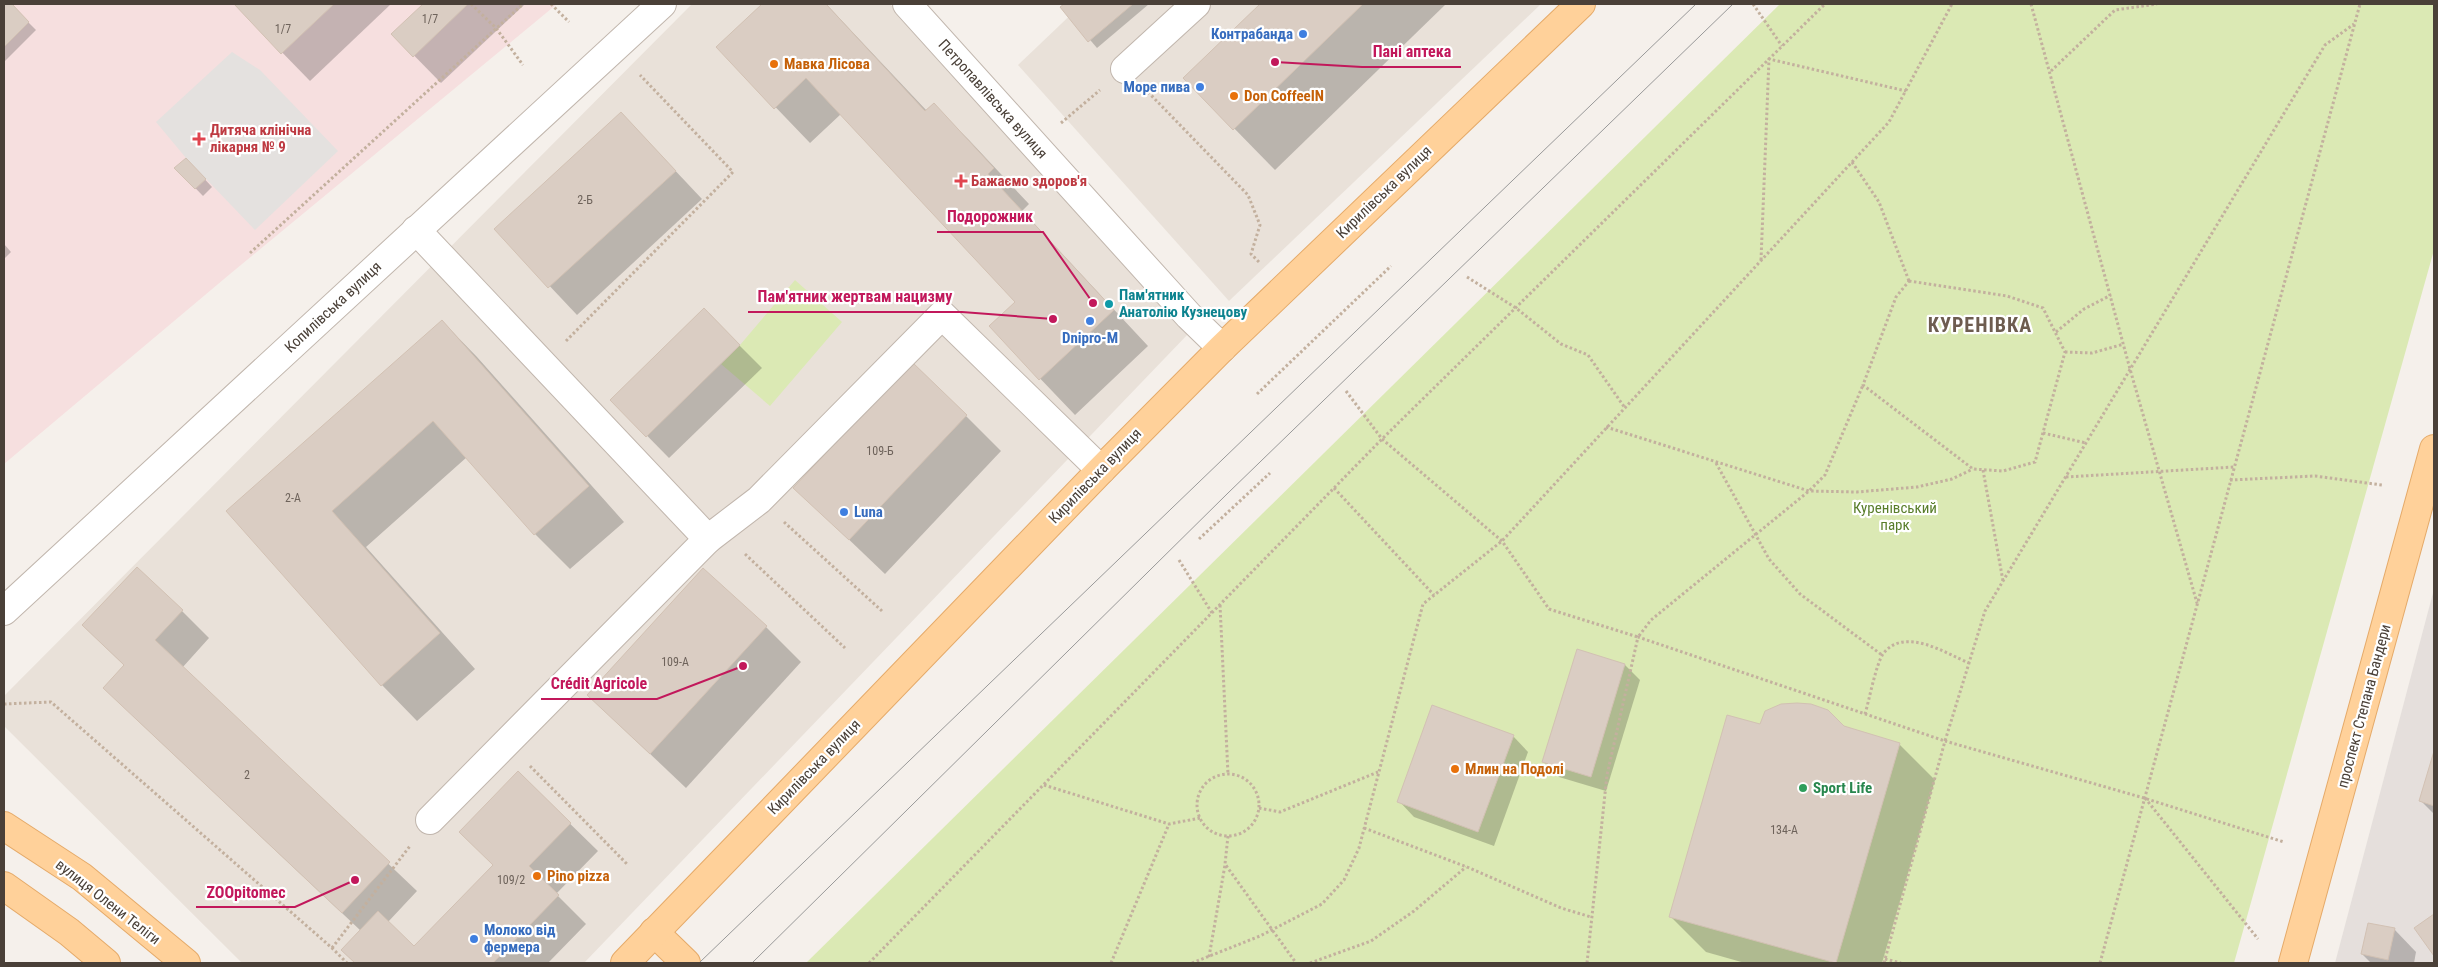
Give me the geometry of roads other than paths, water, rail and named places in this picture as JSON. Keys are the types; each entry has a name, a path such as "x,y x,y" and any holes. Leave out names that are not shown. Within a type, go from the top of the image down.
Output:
{"main road":[{"name":"Кирилівська вулиця","path":"625,963 1100,470 1222,348 1581,4"},
{"name":"проспект Степана Бандери","path":"2293,963 2431,461"},
{"name":"вулиця Олени Теліги","path":"4,826 82,878 186,963"},
{"path":"4,886 69,932 106,963"},
{"path":"654,932 686,963"}],"street":[{"name":"Копилівська вулиця","path":"4,611 662,4"},
{"name":"Петропавлівська вулиця","path":"907,4 1189,316 1222,348"},
{"path":"1125,68 1196,4"},
{"path":"416,230 542,364 714,534"},
{"path":"430,820 714,534 759,500 942,315 1100,470"}],"tram line":[{"path":"699,963 1696,4"},
{"path":"752,963 1228,493 1733,4"}],"place":[{"name":"Контрабанда","path":"1303,34"},
{"name":"Пані аптека","path":"1275,62"},
{"name":"Мавка Лісова","path":"774,64"},
{"name":"Море пива","path":"1200,87"},
{"name":"Don CoffeeIN","path":"1234,96"},
{"name":"Дитяча клінічна лікарня № 9","path":"199,139"},
{"name":"Бажаємо здоров'я","path":"961,181"},
{"name":"Подорожник","path":"1093,303"},
{"name":"Пам'ятник Анатолію Кузнецову","path":"1109,304"},
{"name":"Пам'ятник жертвам нацизму","path":"1053,319"},
{"name":"Dnipro-M","path":"1090,321"},
{"name":"Luna","path":"844,512"},
{"name":"Crédit Agricole","path":"743,666"},
{"name":"Млин на Подолі","path":"1455,769"},
{"name":"Sport Life","path":"1803,788"},
{"name":"Pino pizza","path":"537,876"},
{"name":"ZOOpitomec","path":"355,880"},
{"name":"Молоко від фермера","path":"474,939"}],"district":[{"name":"КУРЕНІВКА","path":"1980,325"}],"park label":[{"name":"Куренівський парк","path":"1895,516"}]}
